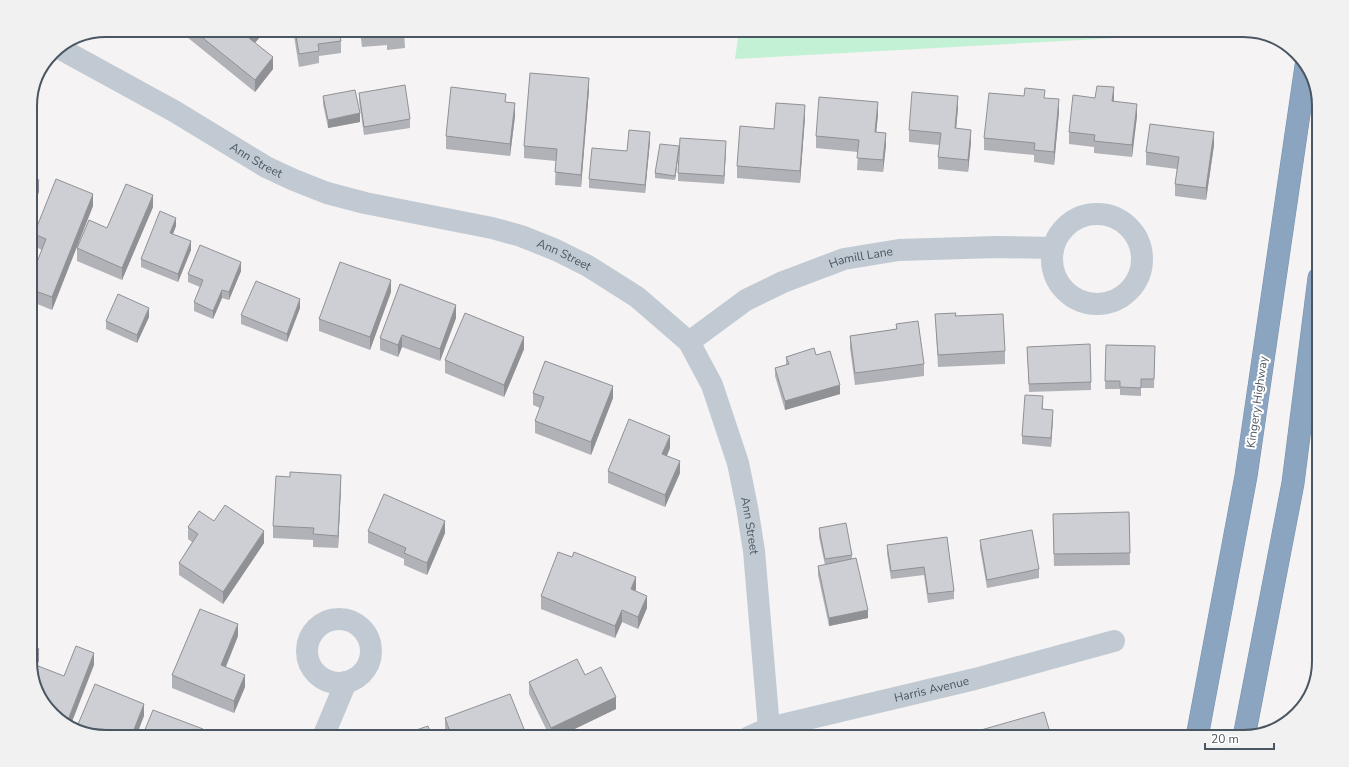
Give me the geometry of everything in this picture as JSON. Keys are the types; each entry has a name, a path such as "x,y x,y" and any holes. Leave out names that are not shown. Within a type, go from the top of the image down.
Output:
{"highway":[{"name":"Kingery Highway","path":"1198,730 1246,476 1305,75"},
{"path":"1245,730 1293,483 1312,333"}],"street":[{"name":"Ann Street","path":"65,51 174,111 266,167 327,194 492,228 521,236 556,250 588,266 637,297 689,342 712,385 738,463 754,551 769,728"},
{"path":"1098,213 1113,216 1126,224 1136,236 1142,249 1142,264 1138,278 1130,290 1118,299 1104,303 1090,303 1076,298 1064,289 1056,277 1052,263 1053,248 1059,234 1070,223 1083,216 1098,213"},
{"name":"Hamill Lane","path":"689,342 746,300 783,282 844,259 898,250 997,247 1053,248"},
{"name":"Harris Avenue","path":"765,730 975,679 1114,641"},
{"path":"326,730 346,682"}],"green space":[{"path":"738,37 1136,37 735,59"}],"building":[{"path":"202,37 250,37 249,38 273,57 255,80"},
{"path":"296,37 340,37 341,41 318,44 319,51 299,54"},
{"path":"530,73 589,78 581,175 555,172 557,149 524,146"},
{"path":"405,85 410,119 364,127 359,93"},
{"path":"1097,86 1114,87 1112,101 1137,104 1132,145 1094,141 1095,135 1069,132 1073,95 1095,98"},
{"path":"451,87 506,94 505,102 515,103 510,144 446,136"},
{"path":"1025,88 1045,90 1044,98 1059,99 1054,152 1034,150 1035,143 984,138 989,93 1024,96"},
{"path":"355,90 360,113 328,120 323,96"},
{"path":"912,92 958,96 955,128 971,130 968,160 938,157 941,133 909,130"},
{"path":"819,97 878,102 875,132 886,133 883,160 857,158 859,140 816,136"},
{"path":"776,103 805,105 800,171 737,166 740,126 774,129"},
{"path":"1150,124 1214,132 1206,188 1175,184 1179,157 1146,152"},
{"path":"629,130 650,132 645,185 589,179 592,148 627,151"},
{"path":"680,138 726,141 724,176 678,173"},
{"path":"660,144 679,146 675,176 655,173"},
{"path":"56,179 93,194 52,297 37,292 37,262 46,239 37,235 37,226"},
{"path":"126,184 153,195 122,268 77,248 89,220 107,228"},
{"path":"160,211 176,218 170,233 191,241 178,274 141,259"},
{"path":"200,245 241,262 229,292 222,290 213,311 194,302 203,280 188,274"},
{"path":"340,262 391,280 370,337 319,319"},
{"path":"256,281 300,299 287,334 241,315"},
{"path":"400,284 456,305 440,349 402,335 398,345 380,338"},
{"path":"118,294 149,308 137,335 106,321"},
{"path":"465,313 524,337 504,385 445,360"},
{"path":"956,313 955,316 1003,314 1005,351 938,355 935,314"},
{"path":"918,321 924,364 855,373 850,336 897,329 896,324"},
{"path":"1090,344 1091,382 1029,384 1027,347"},
{"path":"1106,345 1155,346 1154,379 1141,379 1141,388 1120,387 1120,381 1105,381"},
{"path":"814,348 816,355 830,351 840,385 785,401 775,368 789,364 786,357"},
{"path":"545,361 613,386 591,442 535,421 544,397 533,393"},
{"path":"1025,395 1043,396 1042,409 1053,410 1051,438 1022,436"},
{"path":"629,419 670,436 662,454 680,461 665,495 608,471"},
{"path":"290,472 341,475 338,536 313,534 314,528 273,526 276,476 290,477"},
{"path":"384,494 445,521 427,563 404,553 406,548 368,531"},
{"path":"225,505 264,531 223,592 179,563 198,534 188,527 199,511 214,521"},
{"path":"1129,512 1130,553 1054,554 1053,514"},
{"path":"846,523 852,555 825,559 819,528"},
{"path":"1032,530 1039,569 987,580 980,540"},
{"path":"947,537 954,591 928,594 924,567 891,571 887,545"},
{"path":"558,552 572,557 574,552 636,577 631,589 647,596 638,617 622,610 615,626 541,596"},
{"path":"856,558 868,610 829,618 818,566"},
{"path":"200,609 238,624 221,665 245,675 234,701 172,675"},
{"path":"76,646 94,653 68,719 57,710 46,695 39,679 37,666 64,676"},
{"path":"577,659 585,675 601,667 616,697 551,728 529,682"},
{"path":"95,684 144,704 134,730 106,730 88,728 78,724"},
{"path":"510,694 524,730 449,730 445,718"},
{"path":"153,710 203,729 203,730 145,730"},
{"path":"1044,712 1049,730 981,730"},
{"path":"428,726 429,730 416,730"}]}
